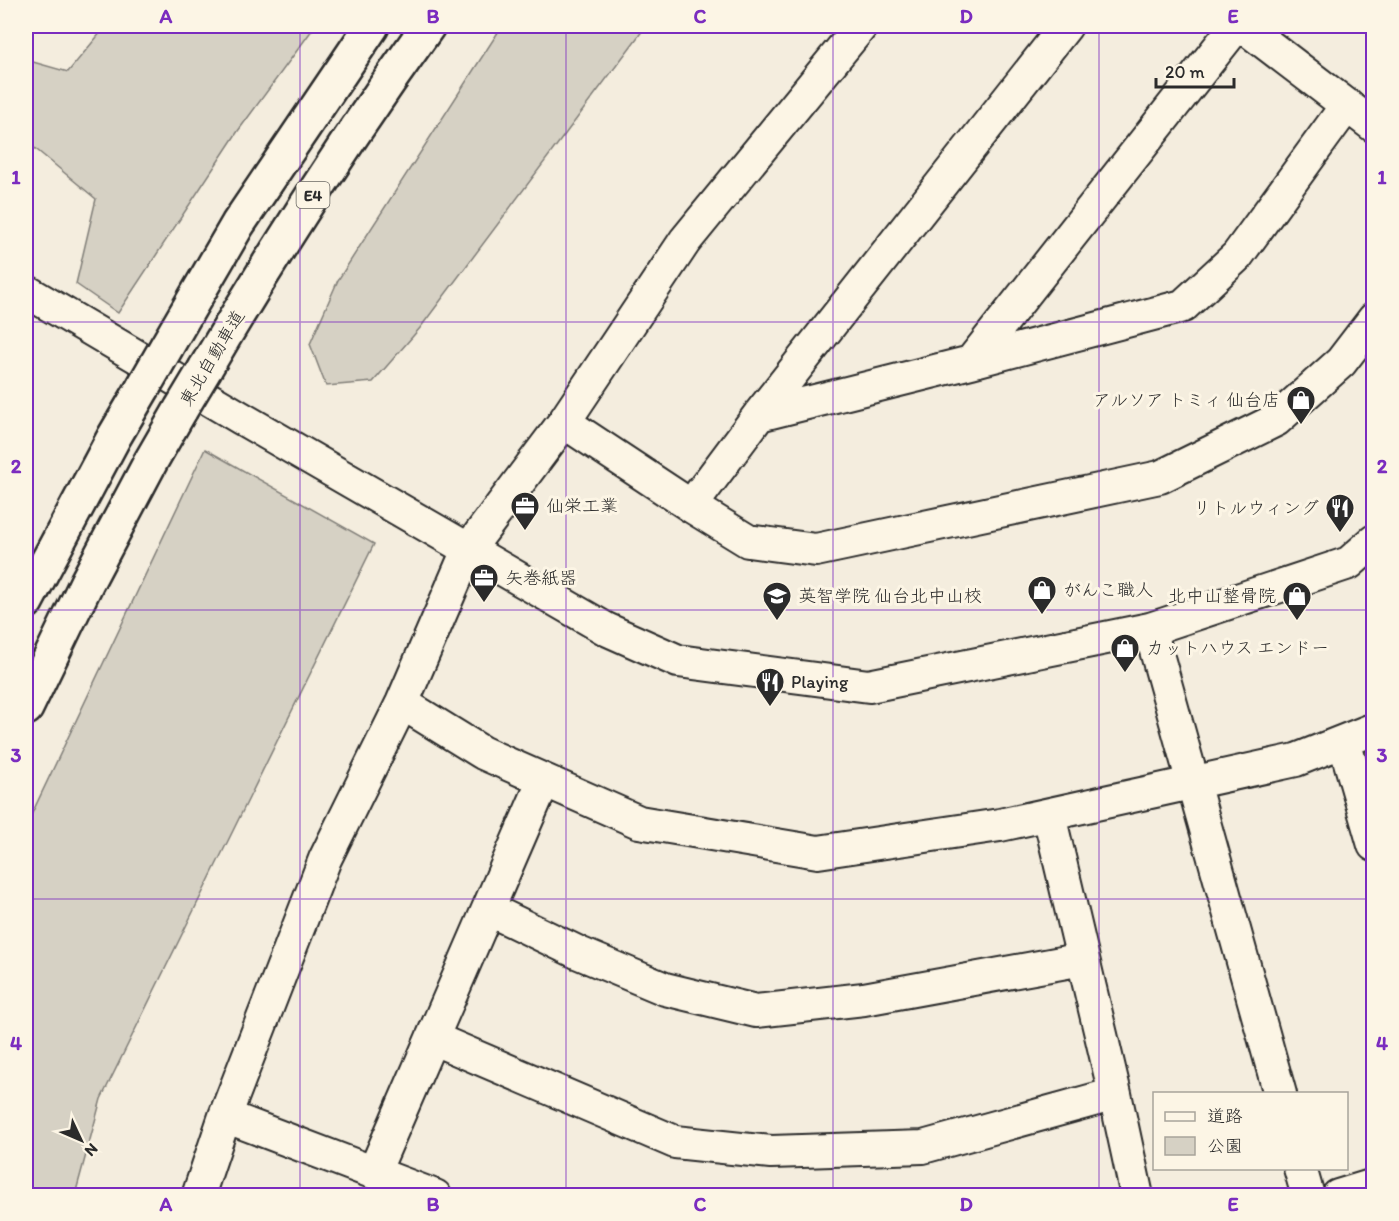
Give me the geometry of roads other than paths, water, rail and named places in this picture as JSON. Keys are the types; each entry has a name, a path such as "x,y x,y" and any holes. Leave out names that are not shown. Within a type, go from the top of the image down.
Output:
{"highway":[{"name":"E4","path":"26,602 114,437 238,224 372,26"},
{"name":"東北自動車道","path":"26,708 87,582 151,461 205,369 318,187 428,26"}],"street":[{"path":"198,1196 225,1116 325,859 402,703 468,550 564,422 685,241 861,26"},
{"path":"691,506 759,415 1066,26"},
{"path":"971,362 1236,26"},
{"path":"1243,26 1374,126"},
{"path":"759,415 1184,306 1237,256 1347,105"},
{"path":"26,291 606,630 678,661 869,686 1150,629 1349,563 1374,541"},
{"path":"564,422 748,541 816,550 1160,477 1276,420 1341,362 1374,320"},
{"path":"1150,629 1279,1092"},
{"path":"402,703 483,753 639,822 818,852 1000,825 1049,815 1296,760 1374,729"},
{"path":"1344,741 1374,845"},
{"path":"374,1172 544,780"},
{"path":"1049,815 1137,1196"},
{"path":"488,909 579,953 665,990 756,1011 864,999 1083,959"},
{"path":"432,1038 675,1142 771,1152 923,1147 1115,1094"},
{"path":"225,1116 435,1196"},
{"path":"1301,1170 1308,1196"},
{"path":"1338,1196 1374,1185"}],"place":[{"name":"アルソア トミィ 仙台店","path":"1301,426"},
{"name":"仙栄工業","path":"525,532"},
{"name":"リトルウィング","path":"1340,534"},
{"name":"矢巻紙器","path":"484,604"},
{"name":"がんこ職人","path":"1042,616"},
{"name":"英智学院 仙台北中山校","path":"777,622"},
{"name":"北中山整骨院","path":"1297,622"},
{"name":"カットハウス エンドー","path":"1125,674"},
{"name":"Playing","path":"770,708"}]}
